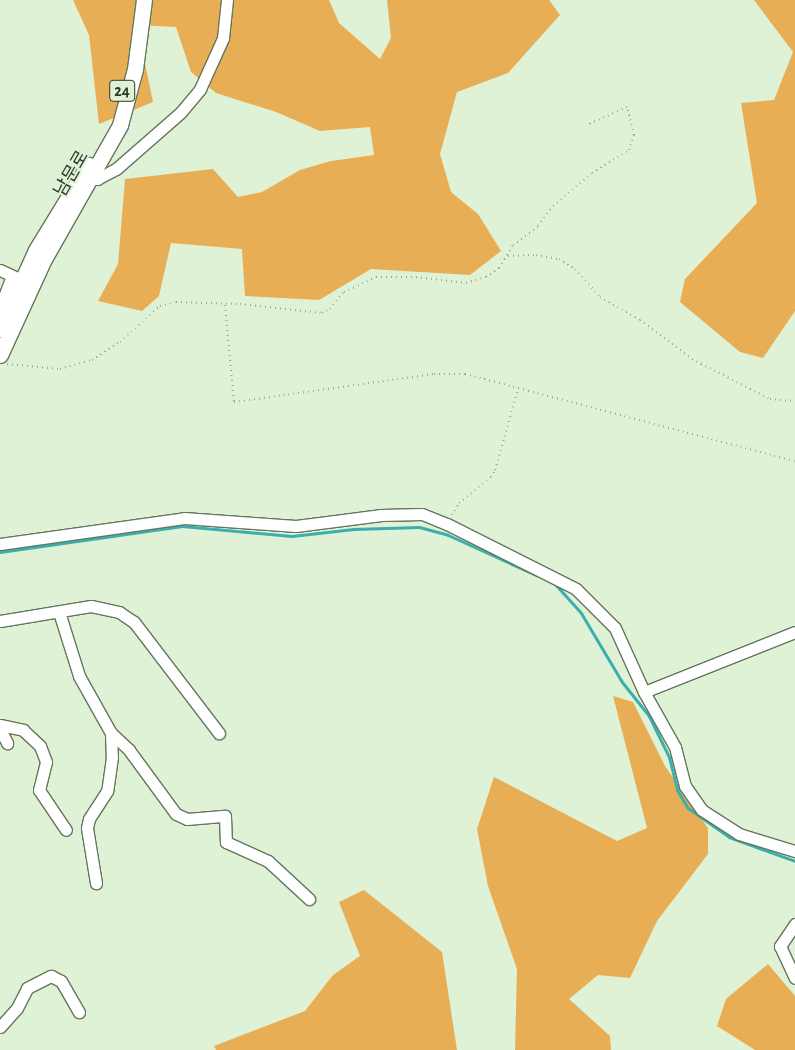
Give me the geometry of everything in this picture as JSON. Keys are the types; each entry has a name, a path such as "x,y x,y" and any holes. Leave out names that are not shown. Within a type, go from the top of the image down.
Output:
{"main road":[{"name":"남문로","path":"87,176 118,106 130,58 137,0"},
{"name":"남문로","path":"0,329 21,280 52,221 114,138 126,107 135,69 144,0"},
{"name":"남문로","path":"0,355 21,280"}],"street":[{"path":"87,176 105,177 116,169 181,112 200,89 223,38 227,0"},
{"path":"0,270 21,280 0,307"},
{"path":"0,544 184,518 296,526 381,515 422,514 447,524 576,589 615,628 644,692 675,747 685,786 702,810 739,834 795,851"},
{"path":"0,621 104,607 134,622 219,733"},
{"path":"59,612 79,676 111,733 128,750 176,814 187,819 225,816 226,842 268,860 309,899"},
{"path":"644,692 795,632"},
{"path":"0,727 8,743"},
{"path":"0,727 23,730 40,746 46,762 39,790 66,830"},
{"path":"96,883 87,828 89,819 107,791 112,757 111,733"},
{"path":"795,924 780,946 795,978"},
{"path":"0,1027 17,1008 27,988 51,976 61,981 79,1012"}],"path":[{"path":"0,364 60,369 92,360 120,342 160,306 176,302 322,313 344,292 376,278 416,277 466,283 486,277 508,256 512,245 538,226 553,206 592,173 629,150 634,135 627,107 589,124"},
{"path":"508,256 536,255 559,259 575,269 600,297 640,320 692,358 770,399 795,401"},
{"path":"225,305 234,402 434,374 465,374 795,461"},
{"path":"447,524 459,503 491,477 518,389"}],"shaded area":[{"path":"73,0 329,0 339,23 380,59 391,38 387,0 549,0 560,15 508,73 457,92 440,154 451,192 478,214 501,251 470,275 371,269 319,300 245,296 242,249 171,243 159,296 142,311 98,301 118,264 125,179 213,169 238,197 262,192 300,170 331,161 374,155 370,127 320,131 276,112 216,93 191,72 176,27 137,25 153,102 99,124 89,35"},
{"path":"754,0 795,0 795,311 763,358 740,352 680,302 685,279 757,203 741,103 774,100 793,52"},
{"path":"613,696 633,702 665,766 708,828 708,854 657,921 630,978 598,975 569,999 610,1036 611,1050 515,1050 517,969 488,886 477,829 494,777 617,841 647,828"},
{"path":"364,890 442,952 457,1050 216,1050 214,1046 305,1011 333,975 360,956 339,902"},
{"path":"768,964 795,996 795,1050 755,1050 717,1026 726,999"}],"waterway":[{"path":"0,552 182,526 292,536 354,529 419,527 448,535 536,575"},
{"path":"555,584 581,613 622,682 649,716 669,757 677,790 688,808 729,837 795,861"}]}
